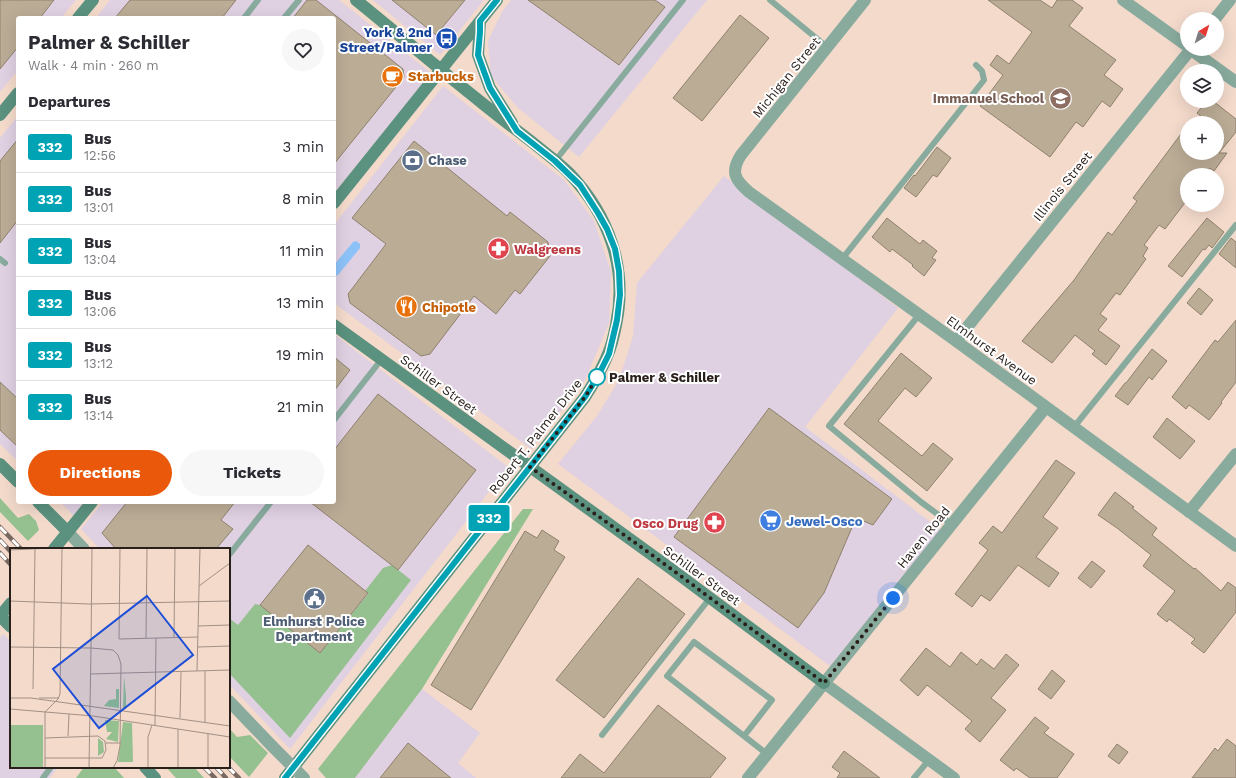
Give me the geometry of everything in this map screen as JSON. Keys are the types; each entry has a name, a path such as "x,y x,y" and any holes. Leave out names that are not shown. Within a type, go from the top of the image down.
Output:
{"street":[{"path":"80,16 93,0"},
{"name":"Robert T. Palmer Drive","path":"285,778 585,397 609,354 620,295 619,271 615,249 607,229 580,185 555,161 356,0"},
{"path":"336,201 497,0"},
{"name":"Michigan Street","path":"734,174 736,164 741,155 865,0"},
{"path":"1123,0 1180,41"},
{"path":"1221,12 1230,0"},
{"path":"480,21 478,55 490,88 517,131"},
{"name":"Illinois Street","path":"956,341 1185,56"},
{"path":"1201,56 1236,82"},
{"path":"0,115 16,95"},
{"name":"Elmhurst Avenue","path":"734,174 736,180 749,192 1236,546"},
{"name":"Schiller Street","path":"336,326 710,598 954,778"},
{"name":"Haven Road","path":"748,778 1046,407"},
{"path":"1189,512 1236,454"},
{"path":"0,464 16,480"},
{"path":"40,504 83,548"},
{"path":"55,548 90,504"},
{"path":"10,604 0,616 10,626"},
{"path":"230,702 304,778"},
{"path":"146,768 155,778"}],"lane":[{"path":"246,16 258,0"},
{"path":"286,16 299,0"},
{"path":"555,161 683,0"},
{"path":"770,0 827,47"},
{"path":"842,259 984,80 982,71 976,65"},
{"path":"1074,427 1236,225"},
{"path":"919,315 829,426 921,502 951,524"},
{"path":"336,417 381,360"},
{"path":"230,554 269,504"},
{"path":"602,735 710,598"},
{"path":"683,633 772,700 744,736"},
{"path":"694,642 667,676 767,754"},
{"path":"914,778 929,760"},
{"path":"43,778 50,768"}],"shaded area":[{"path":"0,0 76,0 63,16 16,16 16,72 0,92"},
{"path":"110,0 339,0 431,73 336,191 336,16 98,16"},
{"path":"373,0 484,0 440,55"},
{"path":"511,0 707,0 579,157 518,108 491,76 488,41 502,12"},
{"path":"443,86 564,180 594,221 611,272 609,323 585,380 531,449 336,304 336,222"},
{"path":"16,118 16,459 0,444 0,138"},
{"path":"724,176 898,308 805,427 941,530 830,666 558,464 597,416 619,380 633,336 637,283"},
{"path":"336,336 508,467 290,749 230,685 230,548 99,548 81,529 101,504 336,504"},
{"path":"62,504 83,504 74,516"},
{"path":"3,634 10,641 10,768 57,768 50,778 0,778 0,638"},
{"path":"422,689 480,733 458,763 476,778 355,778"}],"green space":[{"path":"0,498 18,518 29,514 36,521 39,530 28,541 0,512"},
{"path":"523,509 533,509 422,689 355,778 326,778 318,769"},
{"path":"392,565 411,580 290,738 230,674 230,619 238,625 255,604 260,605 320,653 368,594 365,591 383,568"},
{"path":"230,729 237,737 250,735 268,753 249,777 230,757"},
{"path":"83,768 115,768 124,778 76,778"},
{"path":"167,768 195,768 204,778 176,778"}],"water":[{"path":"356,241 360,244 360,248 336,276 336,263 353,242"}],"building":[{"path":"0,0 54,0 42,16 16,16 16,49 0,69"},
{"path":"130,0 236,0 224,16 117,16"},
{"path":"307,0 316,0 403,69 404,77 336,162 336,16 295,16"},
{"path":"392,0 465,0 436,35"},
{"path":"528,0 655,0 665,7 619,65"},
{"path":"988,0 1040,0 1052,8 1057,0 1072,0 1083,8 1069,26 1116,60 1104,75 1123,89 1110,107 1102,101 1083,127 1076,122 1050,157 980,106 1003,75 990,65 997,55 1009,64 1032,32"},
{"path":"740,15 769,38 702,121 673,98"},
{"path":"1201,108 1222,108 1236,119 1236,132 1224,147 1224,116 1201,116 1197,113"},
{"path":"1180,135 1180,160 1222,160 1216,168 1180,168 1180,209 1165,229 1159,225 1144,245 1148,248 1143,256 1146,259 1120,295 1116,293 1100,314 1107,319 1098,330 1120,346 1106,365 1092,354 1095,351 1075,335 1052,363 1022,341 1074,280 1108,232 1112,235 1137,201 1133,198"},
{"path":"16,141 16,223 0,243 0,161"},
{"path":"414,141 507,216 510,212 548,242 550,256 520,294 515,290 496,314 474,296 430,354 421,356 350,303 348,294 386,244 352,218"},
{"path":"937,147 951,158 937,177 933,175 916,197 904,188"},
{"path":"887,218 920,244 923,240 937,251 932,258 936,260 924,276 912,266 913,265 892,249 890,252 872,237"},
{"path":"1207,218 1224,232 1212,248 1209,245 1205,250 1203,249 1182,277 1168,266"},
{"path":"1231,238 1236,242 1236,268 1219,254"},
{"path":"1199,288 1213,300 1201,315 1187,303"},
{"path":"1236,320 1236,382 1209,420 1189,405 1186,409 1172,397 1215,340 1218,342"},
{"path":"1152,349 1167,361 1152,380 1149,377 1128,405 1115,396"},
{"path":"901,353 932,378 916,397 905,388 878,421 922,456 933,443 953,459 927,491 844,424"},
{"path":"336,359 350,370 336,388"},
{"path":"0,382 16,397 16,445 0,430"},
{"path":"378,394 476,470 398,570 313,504 336,504 336,447"},
{"name":"Jewel-Osco","path":"769,408 892,499 873,525 856,518 824,593 798,628 674,537"},
{"path":"1167,418 1195,441 1180,459 1153,437"},
{"path":"1056,460 1075,473 1043,517 1058,528 1036,557 1059,573 1049,587 1018,565 990,601 981,595 972,607 955,594 988,550 979,543 993,526 1002,533"},
{"path":"1115,492 1157,528 1152,535 1194,569 1195,568 1221,591 1228,582 1236,588 1236,612 1204,653 1191,643 1195,639 1169,619 1167,622 1157,614 1175,591 1143,566 1151,555 1098,515"},
{"path":"125,504 233,504 221,520 233,529 217,548 115,548 102,533"},
{"path":"542,530 559,541 554,550 565,557 471,710 431,685 525,531 537,538"},
{"name":"Elmhurst Police Department","path":"308,545 368,593 320,653 260,605"},
{"path":"1092,561 1105,571 1091,588 1078,578"},
{"path":"638,578 685,614 604,718 556,680"},
{"path":"926,648 950,667 961,652 977,665 981,659 994,669 1006,654 1019,665 991,698 1006,710 980,742 965,729 972,721 927,685 918,696 900,680"},
{"path":"1052,670 1065,681 1051,699 1038,689"},
{"path":"658,705 726,758 710,778 561,778 580,754 604,773"},
{"path":"1035,717 1049,728 1044,733 1074,754 1057,778 1030,778 1016,768 1014,771 1000,760"},
{"path":"1227,739 1236,746 1236,778 1192,778 1215,748 1218,751"},
{"path":"408,743 451,778 380,778"},
{"path":"1117,744 1128,752 1119,764 1108,756"},
{"path":"844,751 880,778 837,778 840,773 832,767"}],"railway":[{"path":"0,527 20,548"},
{"path":"0,540 10,551"},
{"path":"0,553 10,564"},
{"path":"205,768 215,778"},
{"path":"217,768 226,778"},
{"path":"229,768 239,778"}],"bus line":[{"name":"332","path":"285,778 585,397 609,354 617,320 620,295 619,271 615,249 607,229 580,185 568,172 517,131 490,88 478,55 480,21 497,0"}],"place":[{"name":"York & 2nd Street/Palmer","path":"447,39"},
{"name":"Starbucks","path":"393,76"},
{"name":"Immanuel School","path":"1060,98"},
{"name":"Chase","path":"413,160"},
{"name":"Walgreens","path":"498,249"},
{"name":"Chipotle","path":"406,307"},
{"name":"Palmer & Schiller","path":"597,377"},
{"name":"Jewel-Osco","path":"770,521"},
{"name":"Osco Drug","path":"714,523"},
{"name":"Elmhurst Police Department","path":"314,599"}],"route":[{"path":"597,377 598,376 585,397 530,467 670,568 824,683 893,598"}]}
